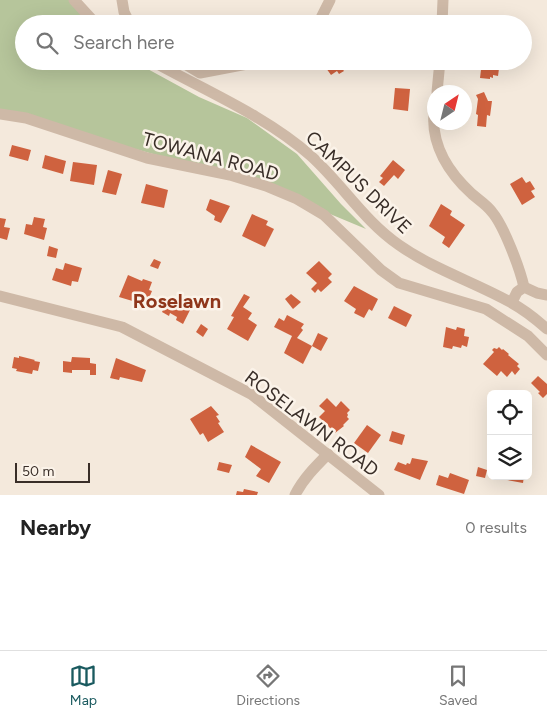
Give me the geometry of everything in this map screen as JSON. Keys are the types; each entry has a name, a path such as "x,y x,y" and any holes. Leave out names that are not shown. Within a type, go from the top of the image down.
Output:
{"street":[{"path":"74,0 88,15"},
{"path":"122,0 126,15"},
{"path":"322,15 330,0"},
{"path":"442,15 443,0"},
{"name":"CAMPUS DRIVE","path":"168,70 273,127 296,144 330,175 366,218 399,245 428,263 493,293"},
{"path":"195,70 200,73"},
{"path":"184,79 216,70"},
{"path":"438,85 439,70"},
{"name":"TOWANA ROAD","path":"0,114 26,118 147,158 230,175 266,186 297,199 324,215 381,270 399,283 486,309 528,336 547,355"},
{"path":"434,130 438,149 447,165 460,182 496,217 520,271 524,287"},
{"path":"512,302 517,292 524,287"},
{"path":"524,287 547,295"},
{"path":"486,309 493,293 512,302 547,329"},
{"name":"ROSELAWN ROAD","path":"0,296 122,327 251,394 379,495"},
{"path":"295,495 304,480 328,454"}],"green space":[{"path":"0,0 71,0 85,15 15,15 15,70 150,70 199,97 247,118 297,154 366,229 234,174 153,154 0,111"}],"building":[{"path":"327,70 344,71 339,74 337,71 331,75"},
{"path":"481,70 499,70 498,76 493,75 493,78 490,77 490,79 480,78"},
{"path":"395,88 410,89 408,111 393,109"},
{"path":"484,92 488,101 492,101 490,116 487,115 486,127 477,126 478,115 476,114 478,99 476,95"},
{"path":"12,145 31,150 28,161 9,156"},
{"path":"45,155 66,161 63,174 42,168"},
{"path":"393,160 405,170 398,179 394,175 384,186 379,182 383,178 380,176"},
{"path":"73,162 97,165 94,185 70,181"},
{"path":"108,170 122,174 116,195 102,192"},
{"path":"522,177 526,183 530,181 535,189 531,191 535,197 522,205 510,184"},
{"path":"146,184 168,190 164,208 141,203"},
{"path":"210,199 230,206 221,223 214,220 215,216 206,210"},
{"path":"441,204 452,211 450,215 465,225 449,248 442,243 445,237 429,226"},
{"path":"252,214 268,221 266,225 274,229 265,247 242,236"},
{"path":"34,217 45,219 43,227 47,228 44,240 24,234 26,224 32,225"},
{"path":"0,218 6,219 4,227 10,228 7,240 0,238"},
{"path":"49,246 58,249 56,258 47,256"},
{"path":"154,259 161,262 158,269 150,266"},
{"path":"319,261 332,274 328,278 332,282 321,292 318,289 315,293 311,289 317,283 306,273"},
{"path":"65,263 82,268 78,282 72,281 71,286 52,280 56,268 63,270"},
{"path":"128,275 142,281 143,279 152,282 149,290 152,291 146,305 119,297"},
{"path":"354,286 378,299 372,311 369,309 364,318 354,313 356,309 344,301"},
{"path":"244,294 250,297 243,307 252,313 248,319 257,325 248,341 227,329 234,317 231,316"},
{"path":"291,294 301,302 293,309 285,299"},
{"path":"168,299 190,310 183,324 170,313 169,316 162,312"},
{"path":"394,306 412,315 406,327 388,318"},
{"path":"287,315 304,324 301,328 303,330 297,338 312,346 303,364 284,353 292,336 274,327 279,318 284,321"},
{"path":"201,324 208,329 203,337 196,332"},
{"path":"446,327 456,330 457,327 465,329 464,336 469,337 467,347 462,345 461,348 453,346 452,349 443,347"},
{"path":"318,333 328,338 321,351 312,346"},
{"path":"499,347 519,364 517,366 520,369 515,375 512,371 507,377 501,371 497,376 483,364 494,352 492,350"},
{"path":"19,356 40,362 38,371 33,370 32,374 16,371 17,369 12,368 14,357 19,358"},
{"path":"72,357 90,358 90,363 96,364 96,375 90,375 90,370 72,370 72,373 63,372 63,361 71,362"},
{"path":"116,358 146,370 142,382 120,377 119,380 110,378"},
{"path":"538,376 547,384 547,394 543,398 531,383"},
{"path":"327,398 336,407 341,401 350,410 347,413 349,419 335,433 319,417 325,411 319,406"},
{"path":"211,406 219,415 216,416 220,422 218,423 224,432 208,442 203,433 200,435 190,419"},
{"path":"367,425 381,435 368,453 354,443"},
{"path":"392,431 405,435 402,445 389,441"},
{"path":"251,445 281,462 269,483 256,476 261,469 245,457"},
{"path":"412,458 428,461 420,480 394,470 398,462 406,465 407,463 410,464"},
{"path":"219,462 232,465 229,473 217,470"},
{"path":"478,467 487,470 485,478 476,476"},
{"path":"450,473 469,480 464,494 436,485 439,475 448,478"},
{"path":"507,480 523,480 523,483"},
{"path":"244,489 258,492 257,495 236,495 237,491 243,492"}],"district":[{"name":"Roselawn","path":"177,301"}]}
